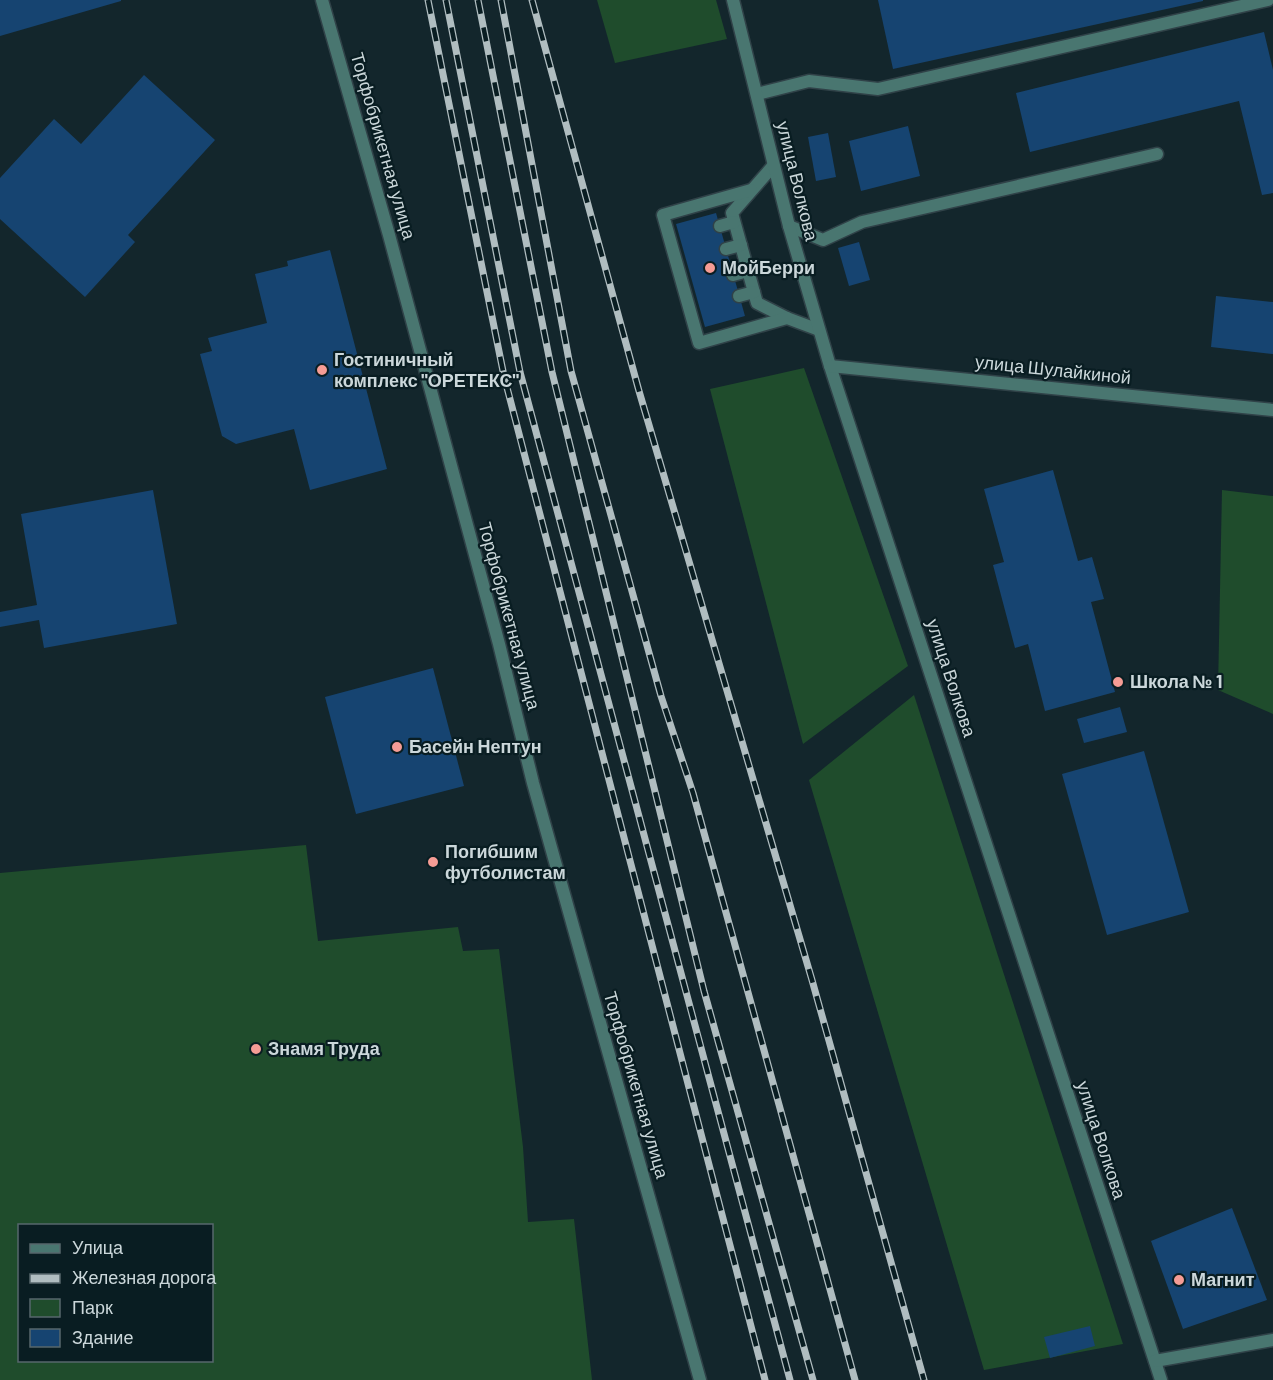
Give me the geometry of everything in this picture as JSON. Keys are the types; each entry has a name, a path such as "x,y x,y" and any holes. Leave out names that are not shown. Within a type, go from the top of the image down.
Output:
{"street":[{"name":"Торфобрикетная улица","path":"322,0 392,246 499,644 533,783 700,1380"},
{"name":"улица Волкова","path":"734,0 773,166 830,366 1161,1380"},
{"path":"757,94 809,81 878,89 1268,0"},
{"path":"789,226 823,240 862,222 1157,154"},
{"path":"773,166 732,213 734,222 757,303 819,330"},
{"path":"751,190 663,215 675,239 689,288 699,343 787,318"},
{"path":"720,226 734,222"},
{"path":"726,249 741,245"},
{"path":"733,275 748,271"},
{"path":"739,296 754,292"},
{"name":"улица Шулайкиной","path":"830,366 1273,410"},
{"path":"1155,1361 1273,1340"}],"green space":[{"path":"597,0 716,0 727,39 615,63"},
{"path":"804,368 908,666 803,744 710,389"},
{"path":"1222,490 1273,496 1273,714 1218,690"},
{"path":"914,695 1123,1344 984,1370 809,780"},
{"name":"Знамя Труда","path":"306,845 318,941 458,927 463,951 499,949 523,1147 528,1222 574,1219 592,1380 0,1380 0,873"}],"building":[{"path":"0,0 121,0 121,1 0,36"},
{"path":"878,0 1203,0 1203,1 893,69"},
{"path":"1264,32 1273,70 1273,193 1262,195 1239,101 1030,152 1016,93"},
{"path":"144,75 215,140 128,235 135,242 85,297 0,219 0,178 54,119 81,144"},
{"path":"908,126 920,176 861,191 849,141"},
{"path":"828,133 836,177 816,181 808,137"},
{"name":"МойБерри","path":"716,213 745,316 705,327 676,224"},
{"path":"859,242 870,280 849,286 838,248"},
{"path":"330,250 387,469 310,490 294,429 236,444 222,436 200,354 212,351 208,338 267,323 255,274 288,266 287,261"},
{"path":"1216,296 1273,302 1273,354 1211,347"},
{"path":"1053,470 1078,561 1092,557 1104,599 1091,602 1115,692 1045,711 1028,644 1015,648 993,565 1004,562 984,489"},
{"path":"153,490 177,624 44,648 39,620 0,627 0,612 37,605 21,514"},
{"path":"433,668 464,786 356,814 325,697"},
{"path":"1120,707 1127,732 1084,743 1077,719"},
{"path":"1144,751 1189,912 1107,935 1062,774"},
{"path":"1232,1208 1267,1300 1183,1329 1151,1241"},
{"path":"1090,1326 1095,1346 1050,1358 1044,1337"}],"railway":[{"path":"428,0 504,376 765,1380"},
{"path":"446,0 520,372 790,1380"},
{"path":"478,0 552,372 704,991 813,1380"},
{"path":"501,0 571,371 661,696 693,793 855,1380"},
{"path":"532,0 639,391 812,980 924,1380"}],"place":[{"name":"МойБерри","path":"710,268"},
{"name":"Гостиничный комплекс \"ОРЕТЕКС\"","path":"322,370"},
{"name":"Школа № 1","path":"1118,682"},
{"name":"Басейн Нептун","path":"397,747"},
{"name":"Погибшим футболистам","path":"433,862"},
{"name":"Знамя Труда","path":"256,1049"},
{"name":"Магнит","path":"1179,1280"}]}
